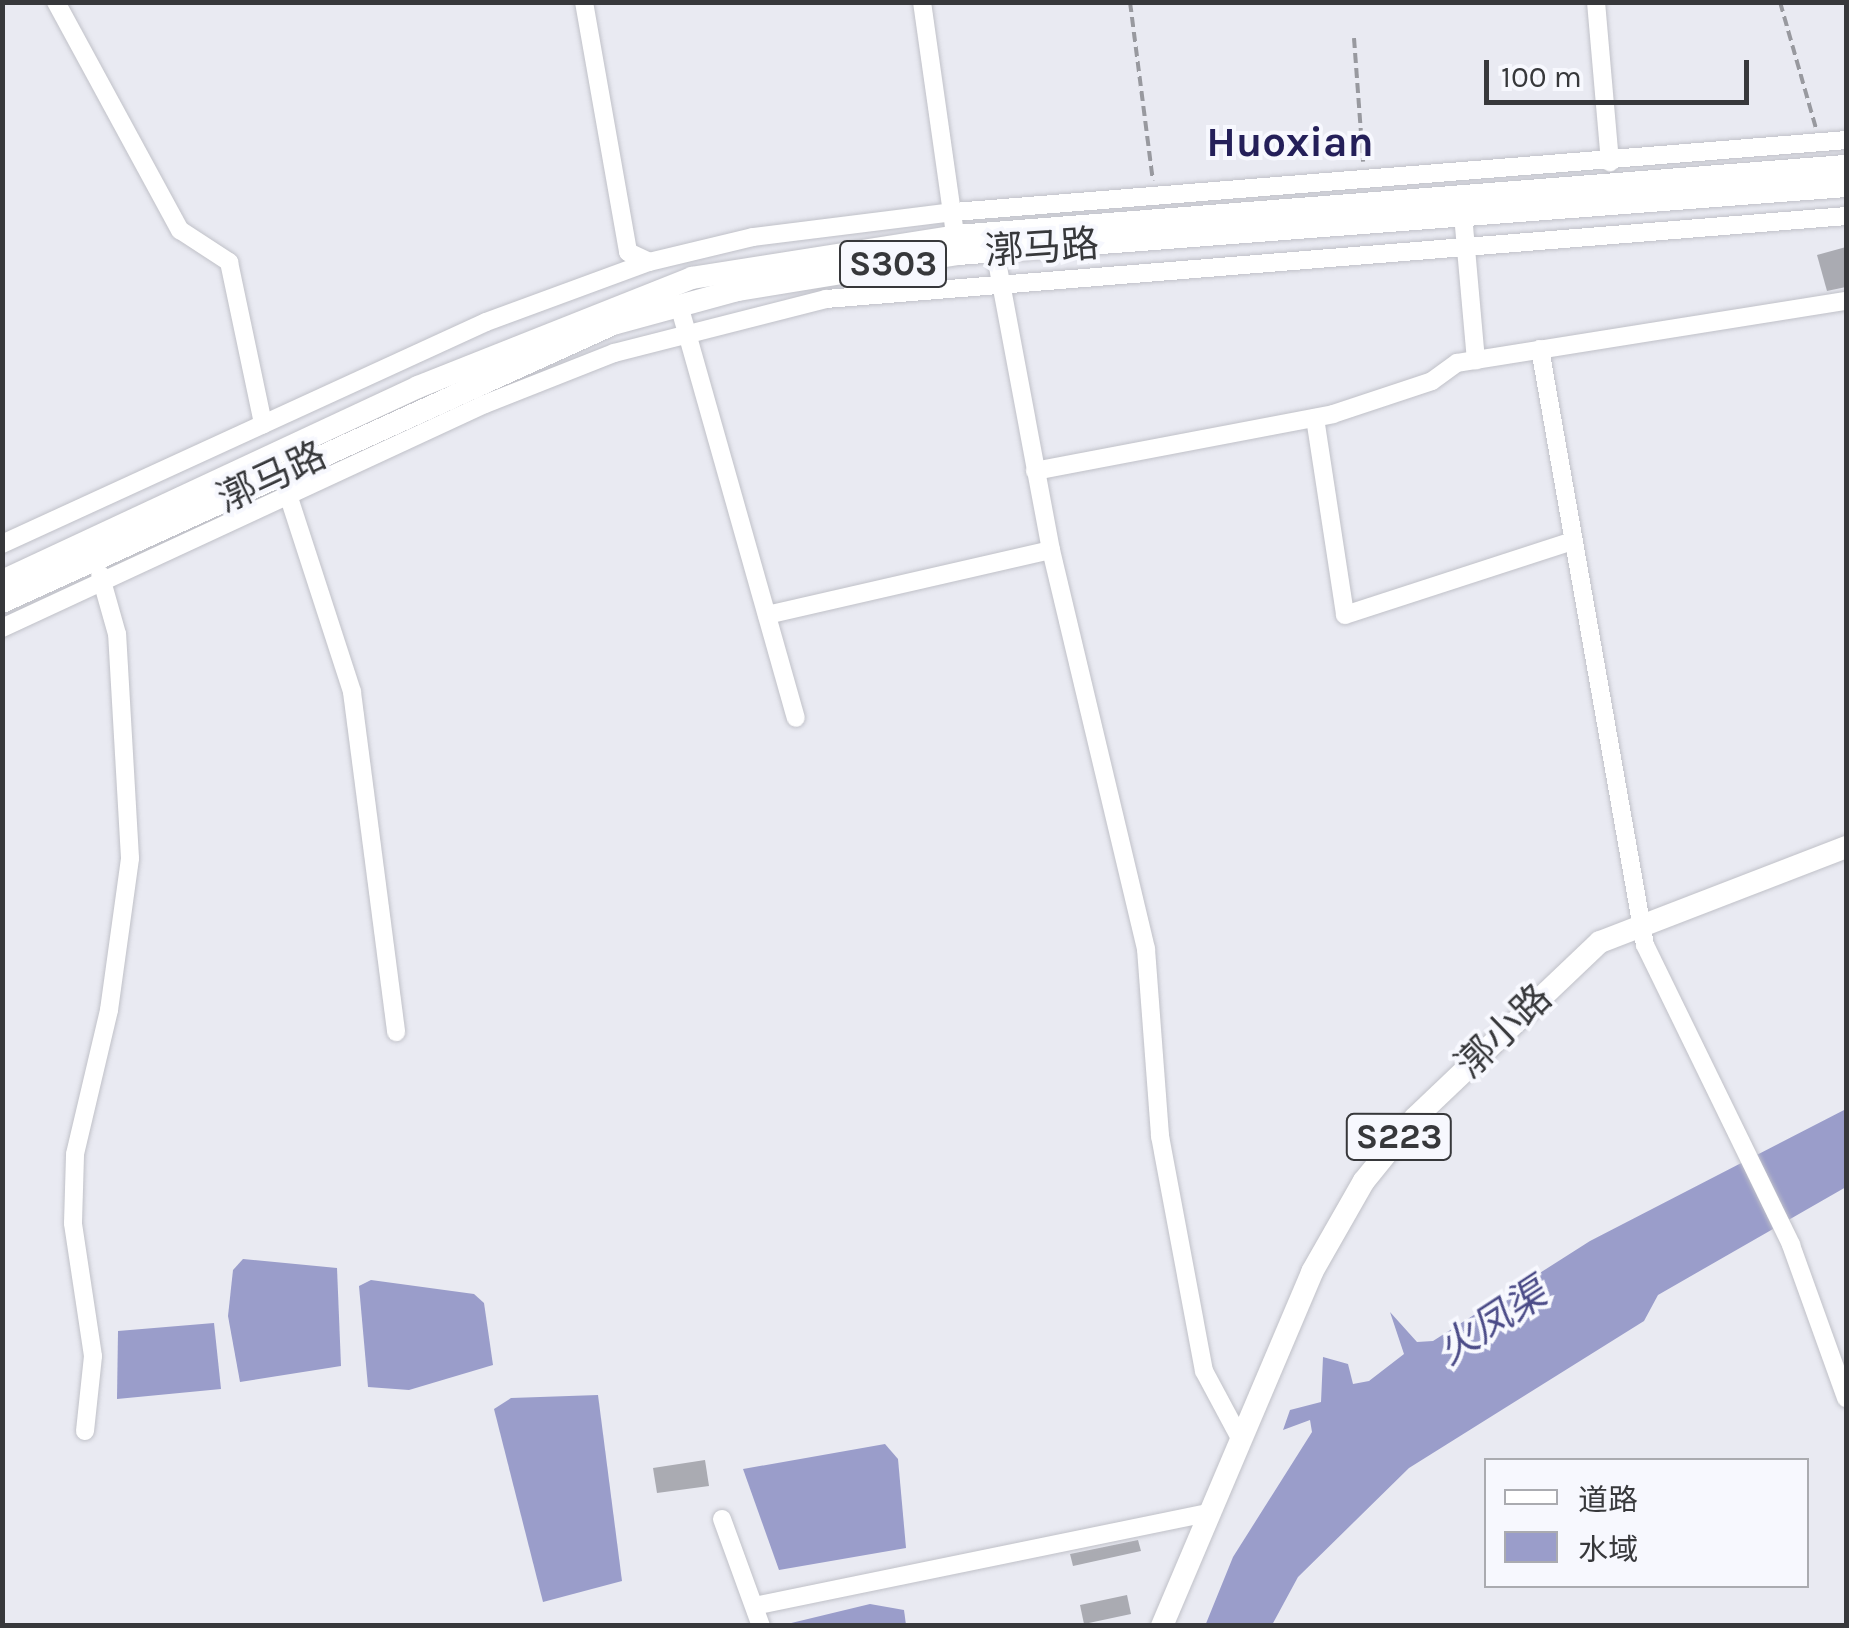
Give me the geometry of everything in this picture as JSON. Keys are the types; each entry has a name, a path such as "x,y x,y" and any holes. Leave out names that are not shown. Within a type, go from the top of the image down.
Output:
{"main road":[{"name":"漷马路","path":"2,581 606,306 786,258 956,234 1846,166"},
{"name":"漷马路","path":"2,602 613,324 956,234 995,251 1846,186"},
{"name":"漷小路","path":"1162,1626 1240,1438 1336,1226 1388,1149 1568,970 1641,922 1846,848"}],"street":[{"path":"56,2 180,230 230,262 264,424"},
{"path":"584,2 628,252 650,262"},
{"path":"922,2 956,234"},
{"path":"1596,2 1610,162"},
{"path":"2,544 486,322 650,262 753,237 956,234 1155,199 1846,140"},
{"path":"1463,215 1476,360"},
{"path":"2,628 290,502 485,404 686,332 826,299 1846,216"},
{"path":"995,251 1051,550 1146,950 1160,1136 1204,1371 1240,1438"},
{"path":"1034,470 1315,418 1476,360 1846,301"},
{"path":"679,304 796,718"},
{"path":"1540,349 1641,922 1742,1148 1791,1245 1846,1398"},
{"path":"1315,418 1345,615 1573,540"},
{"path":"280,473 352,692 396,1032"},
{"path":"767,615 1051,550"},
{"path":"85,1431 93,1356 73,1223 75,1154 109,1010 130,858 117,634 95,559"},
{"path":"759,1605 1208,1513"},
{"path":"722,1520 759,1605 760,1626"}],"path":[{"path":"1130,2 1155,199"},
{"path":"1780,2 1816,142"},
{"path":"1354,38 1364,182"}],"water":[{"name":"火凤渠","path":"1846,1109 1846,1187 1658,1295 1644,1321 1409,1468 1298,1577 1272,1625 1205,1626 1233,1557 1312,1432 1310,1420 1283,1430 1290,1410 1321,1402 1323,1357 1348,1364 1353,1384 1369,1381 1404,1354 1390,1312 1417,1342 1433,1341 1590,1241"},
{"path":"243,1259 337,1268 341,1366 240,1382 228,1316 233,1270"},
{"path":"371,1280 474,1294 484,1303 493,1365 409,1390 368,1387 359,1286"},
{"path":"214,1323 221,1389 117,1399 118,1331"},
{"path":"598,1395 622,1581 543,1602 494,1409 511,1398"},
{"path":"885,1444 898,1459 906,1548 779,1570 743,1469"},
{"path":"870,1604 904,1610 906,1625 783,1625"}],"building":[{"path":"1846,247 1846,287 1827,291 1817,255"},
{"path":"705,1460 709,1486 657,1493 653,1468"},
{"path":"1138,1540 1141,1551 1073,1566 1070,1554"},
{"path":"1127,1595 1131,1614 1084,1624 1080,1605"}],"district":[{"name":"Huoxian","path":"1290,142"}]}
